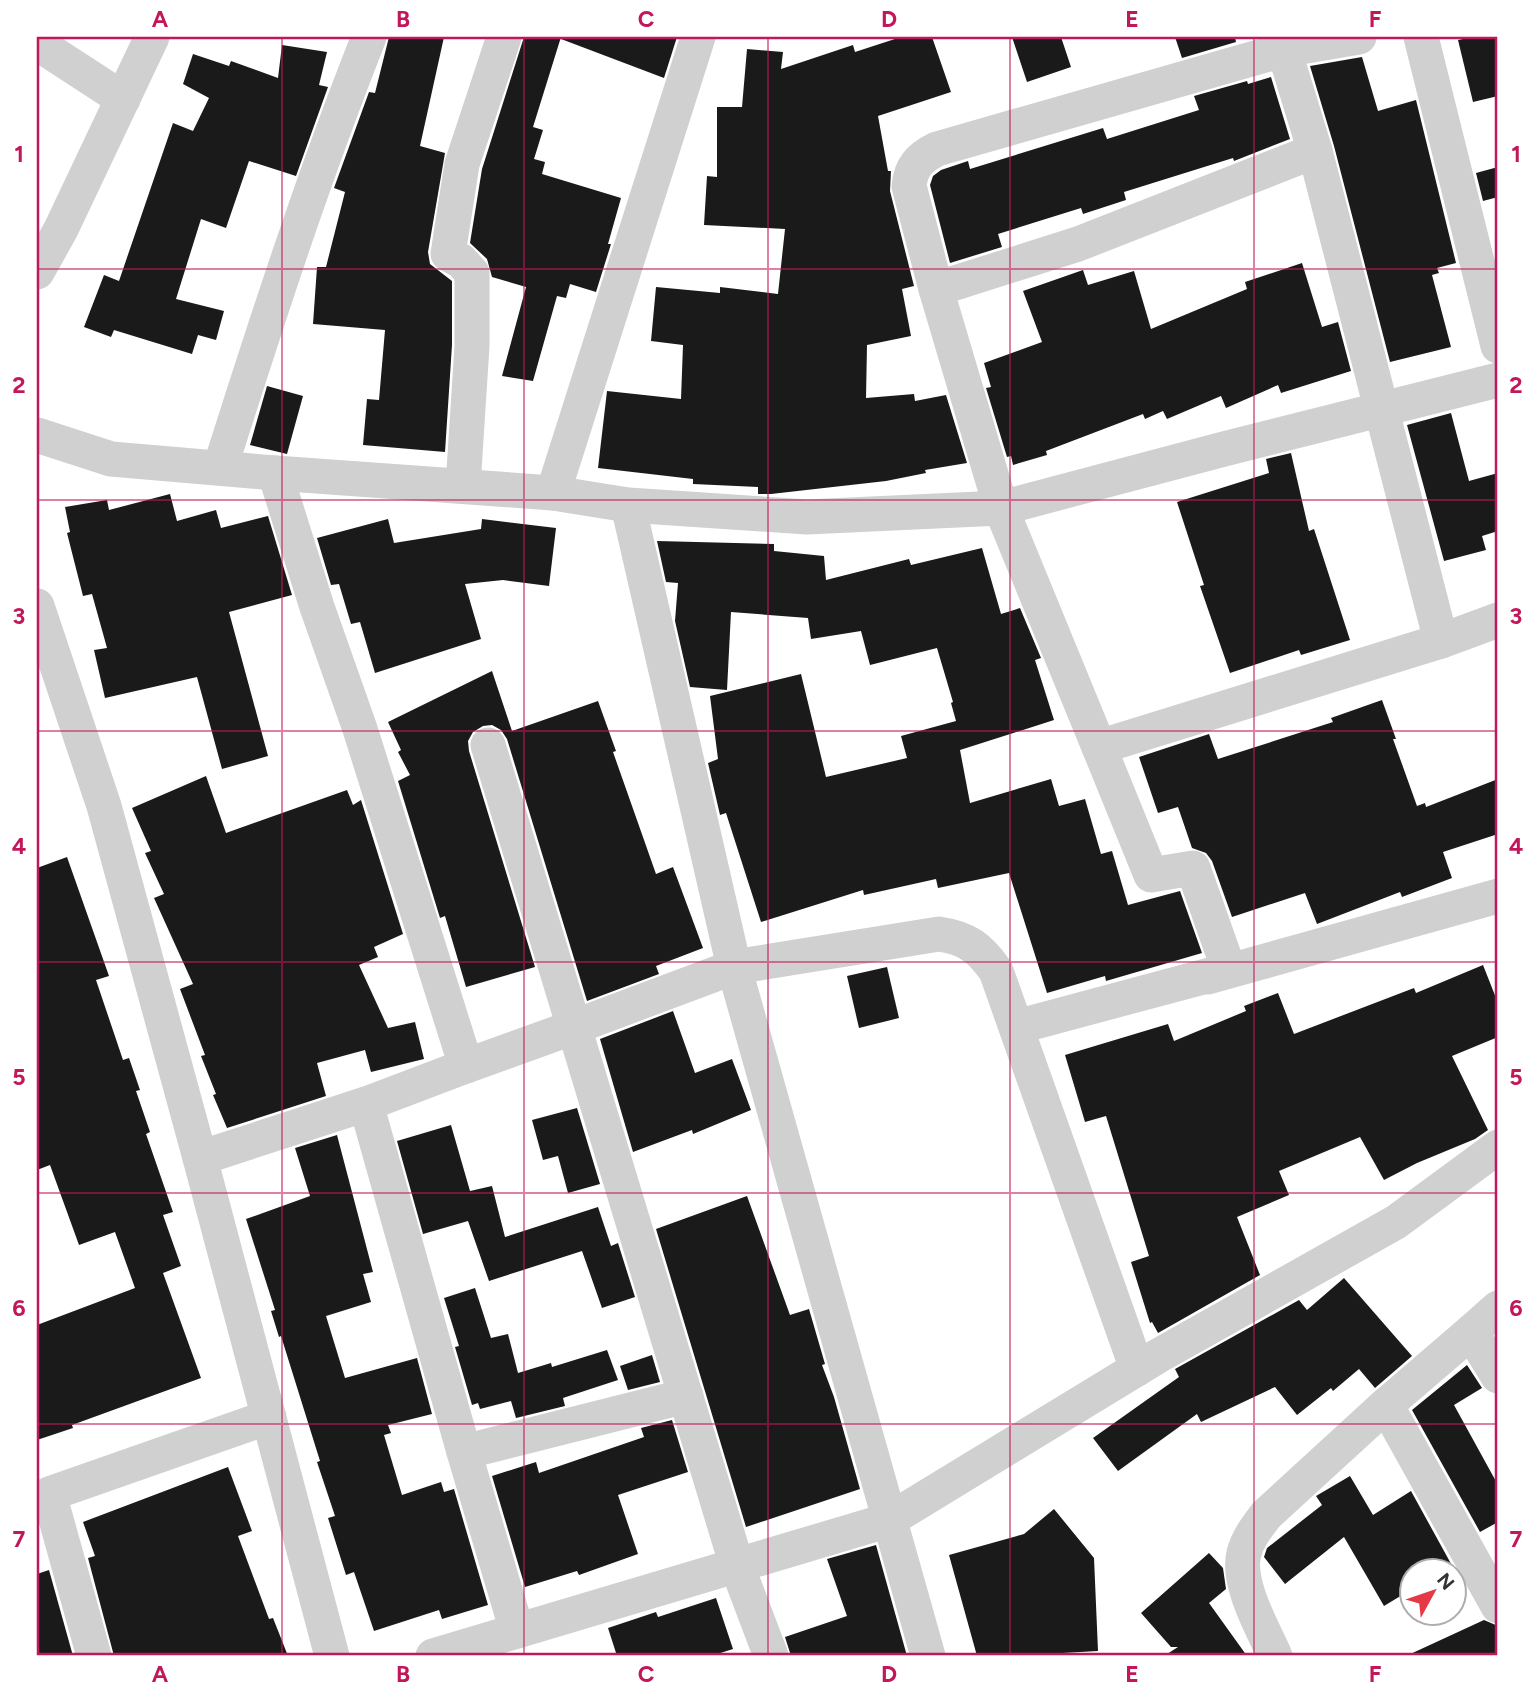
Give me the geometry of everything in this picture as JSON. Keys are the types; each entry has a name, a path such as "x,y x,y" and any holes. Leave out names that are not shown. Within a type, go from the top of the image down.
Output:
{"street":[{"path":"37,272 61,229 152,37"},
{"path":"220,468 262,336 369,37"},
{"path":"463,486 472,346 472,273 461,261 448,254 462,164 504,37"},
{"path":"553,493 698,37"},
{"path":"1194,981 1229,970 1193,868 1151,876 1001,508 936,289 909,187 910,171 925,155 937,149 1281,43 1359,37"},
{"path":"1421,37 1498,346"},
{"path":"1281,43 1315,152 1441,641"},
{"path":"37,44 123,99"},
{"path":"936,289 1078,244 1315,152"},
{"path":"37,435 111,459 553,493 628,505 807,517 1001,508 1498,380"},
{"path":"275,473 317,607 360,729 466,1066"},
{"path":"628,505 734,967 928,1656"},
{"path":"37,606 104,806 332,1656"},
{"path":"1099,747 1441,641 1498,620"},
{"path":"488,745 737,1566 771,1656"},
{"path":"1016,1027 1194,981 1498,896"},
{"path":"200,1158 366,1104 734,967 939,934 958,937 985,956 996,971 1137,1369"},
{"path":"366,1104 517,1631"},
{"path":"433,1656 889,1520 1137,1369 1396,1222 1498,1147"},
{"path":"1275,1656 1253,1606 1244,1577 1243,1555 1251,1533 1266,1515 1386,1405 1498,1308"},
{"path":"1471,1332 1498,1376"},
{"path":"464,1452 686,1396"},
{"path":"1386,1405 1498,1606"},
{"path":"94,1656 43,1496 269,1417"}],"building":[{"path":"389,37 444,37 420,146 445,153 428,252 430,264 452,281 452,345 445,452 363,445 367,399 379,400 385,330 313,324 317,267 326,267 345,192 334,188 369,92 375,93"},
{"path":"524,37 561,37 533,127 543,130 534,159 545,162 542,174 621,198 608,244 611,244 596,292 570,284 566,298 557,296 533,381 502,376 526,287 492,277 487,259 470,243 482,169"},
{"path":"677,37 664,78 561,39"},
{"path":"901,37 932,37 951,92 878,116 888,171 891,171 890,191 914,286 902,289 911,336 867,345 866,398 914,394 915,401 946,395 967,463 925,470 926,473 886,481 771,494 758,494 758,487 693,484 693,479 598,468 607,391 681,399 683,345 651,341 656,287 720,293 720,287 778,294 785,229 704,225 707,176 717,177 717,107 742,107 747,49 783,52 781,69 853,45 855,52"},
{"path":"1012,37 1061,37 1071,67 1027,82"},
{"path":"1175,37 1235,37 1236,42 1182,58"},
{"path":"1498,37 1498,96 1473,102 1458,40"},
{"path":"282,45 327,52 319,85 328,87 296,176 249,161 226,228 201,219 176,299 224,311 216,340 198,335 192,354 114,330 111,337 84,327 104,275 119,281 173,123 193,131 209,98 183,84 193,54 229,66 231,61 278,78"},
{"path":"1362,57 1378,111 1416,100 1456,263 1437,268 1439,273 1432,275 1451,347 1390,362 1334,146 1310,66"},
{"path":"1271,77 1290,139 1234,161 1233,158 1124,192 1126,200 1083,214 1081,208 998,234 1002,247 950,263 930,185 933,176 941,170 968,161 970,169 1103,128 1107,139 1199,110 1194,96"},
{"path":"1498,167 1498,197 1483,201 1476,173"},
{"path":"1302,263 1322,327 1338,322 1351,371 1281,393 1278,385 1226,408 1221,396 1167,419 1163,411 1145,419 1143,414 1046,451 1047,455 1013,465 1011,456 1007,457 986,388 991,387 984,363 1042,342 1023,291 1083,270 1088,285 1134,271 1151,329 1247,289 1245,282"},
{"path":"267,386 303,396 287,454 250,445"},
{"path":"1451,413 1469,481 1498,473 1498,531 1482,536 1486,550 1444,561 1407,425"},
{"path":"1291,453 1309,531 1314,529 1350,640 1301,655 1299,650 1230,673 1200,586 1204,585 1177,502 1269,473 1266,459"},
{"path":"170,494 177,521 216,510 221,528 268,516 292,595 229,612 268,756 222,769 197,677 105,698 94,650 107,648 92,594 83,596 67,533 70,532 65,507 107,500 109,510"},
{"path":"388,519 394,543 481,529 482,519 556,528 549,586 503,580 465,584 481,639 375,673 360,622 351,624 339,584 331,585 317,538"},
{"path":"657,541 774,544 774,551 824,556 826,580 909,559 911,565 982,548 1001,614 1020,608 1041,658 1035,660 1054,720 960,750 970,803 1051,779 1059,806 1085,799 1101,854 1112,851 1128,905 1180,891 1202,953 1106,981 1105,976 1047,993 1009,873 938,888 936,879 864,895 863,890 761,922 726,813 720,815 708,763 718,759 710,696 801,674 826,777 907,758 901,736 956,721 951,703 953,702 937,648 870,665 861,631 811,639 808,618 731,612 727,690 690,687 675,621 678,583 666,582"},
{"path":"492,671 512,731 598,701 656,874 673,867 703,948 656,966 659,974 587,1001 507,739 501,730 492,725 483,726 473,732 468,741 469,751 535,967 466,987 445,916 440,918 398,781 410,775 398,752 401,750 388,722"},
{"path":"1382,700 1417,806 1425,803 1426,807 1498,779 1498,834 1443,852 1452,878 1402,897 1400,892 1317,924 1305,893 1232,917 1212,861 1206,853 1192,848 1178,807 1158,813 1139,757 1209,734 1218,759 1333,722 1331,718"},
{"path":"206,776 226,833 347,790 353,805 361,800 403,934 374,947 378,957 359,965 388,1028 415,1022 424,1059 371,1072 365,1050 317,1063 326,1096 227,1128 213,1095 216,1094 201,1056 205,1055 180,989 193,984 154,898 164,894 145,853 151,851 132,808"},
{"path":"67,857 109,976 96,980 123,1060 129,1058 140,1090 136,1091 150,1132 146,1134 173,1212 163,1215 181,1266 163,1273 201,1378 37,1440 37,1325 135,1288 115,1232 79,1245 50,1165 37,1170 37,868"},
{"path":"1483,965 1498,1003 1498,1037 1452,1056 1488,1130 1475,1139 1384,1180 1360,1137 1279,1171 1289,1195 1237,1217 1260,1275 1158,1333 1152,1322 1150,1323 1131,1262 1149,1256 1106,1116 1085,1122 1065,1055 1168,1024 1174,1041 1246,1011 1244,1006 1278,993 1294,1034 1414,988 1416,993"},
{"path":"887,967 899,1018 859,1028 847,976"},
{"path":"673,1011 695,1073 732,1059 751,1110 693,1134 692,1130 633,1152 600,1039"},
{"path":"577,1108 600,1184 568,1193 558,1156 543,1160 532,1120"},
{"path":"451,1125 470,1191 492,1186 505,1237 598,1207 611,1246 618,1243 635,1297 602,1308 582,1251 489,1281 468,1221 423,1234 397,1141"},
{"path":"337,1135 373,1272 363,1274 371,1302 326,1316 345,1378 417,1358 432,1414 388,1425 391,1433 384,1435 402,1495 441,1482 444,1492 454,1489 488,1605 442,1619 439,1610 374,1631 354,1572 346,1575 328,1518 335,1516 317,1462 320,1461 271,1311 275,1310 246,1219 310,1196 295,1148"},
{"path":"747,1196 790,1315 809,1309 825,1364 822,1365 860,1489 746,1527 656,1229"},
{"path":"1344,1278 1412,1356 1375,1388 1359,1369 1333,1391 1331,1388 1297,1415 1275,1387 1201,1422 1197,1414 1118,1471 1093,1438 1179,1377 1175,1369 1299,1300 1307,1310"},
{"path":"475,1288 491,1338 508,1334 518,1373 551,1363 552,1367 607,1350 618,1380 563,1398 565,1406 516,1418 511,1401 480,1409 478,1403 472,1405 455,1347 459,1346 444,1298"},
{"path":"652,1355 660,1382 628,1390 620,1366"},
{"path":"1467,1365 1482,1388 1454,1405 1498,1485 1498,1522 1480,1532 1412,1410"},
{"path":"672,1420 688,1472 618,1495 638,1554 579,1575 577,1571 525,1587 492,1476 536,1462 539,1473 644,1437 641,1428"},
{"path":"228,1467 252,1531 238,1536 269,1619 273,1618 288,1656 114,1656 88,1558 95,1556 83,1522"},
{"path":"1350,1476 1373,1515 1411,1491 1447,1556 1398,1556 1398,1598 1384,1606 1344,1537 1285,1584 1264,1557 1267,1548 1322,1505 1316,1496"},
{"path":"1054,1509 1094,1558 1098,1651 1045,1656 977,1656 949,1555 1024,1534"},
{"path":"876,1545 907,1656 791,1656 785,1637 847,1616 827,1559"},
{"path":"1209,1553 1223,1568 1226,1589 1209,1603 1247,1656 1164,1656 1178,1647 1171,1647 1141,1613"},
{"path":"49,1570 73,1656 37,1656 37,1574"},
{"path":"716,1598 733,1649 711,1656 617,1656 608,1628 656,1612 658,1617"},
{"path":"1484,1620 1498,1626 1498,1656 1406,1656"}]}
